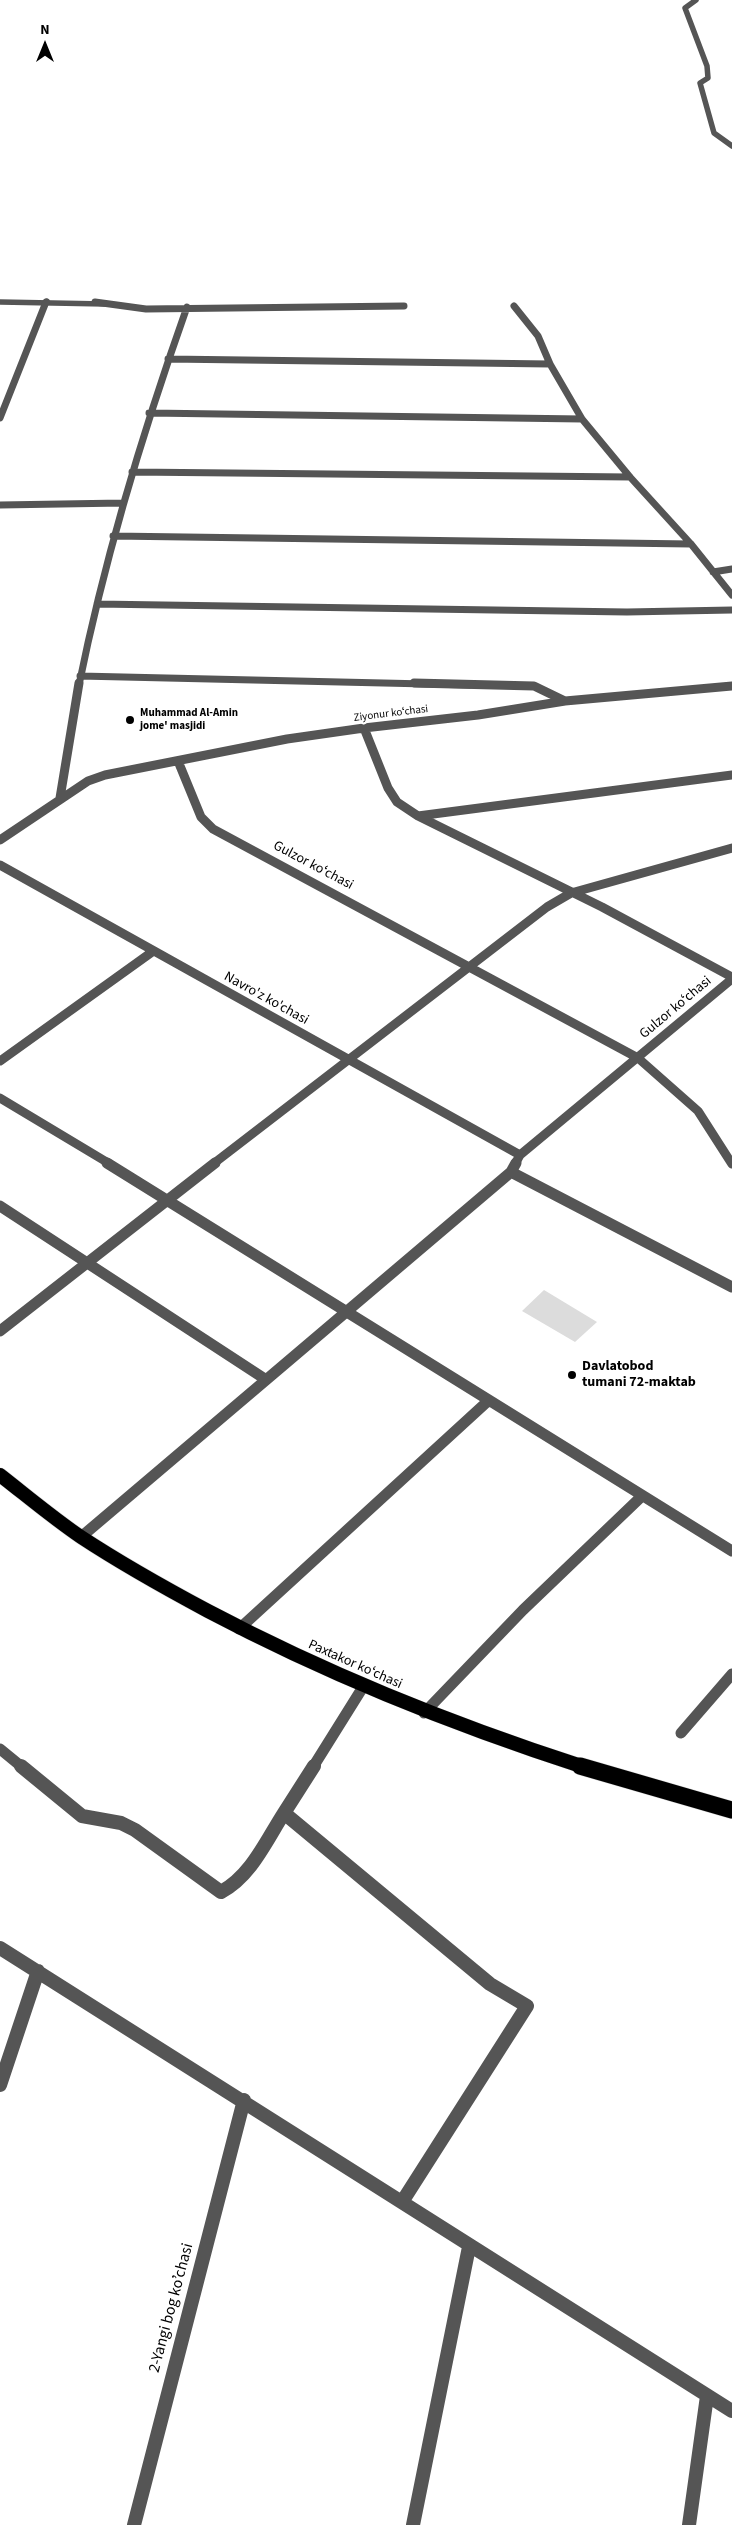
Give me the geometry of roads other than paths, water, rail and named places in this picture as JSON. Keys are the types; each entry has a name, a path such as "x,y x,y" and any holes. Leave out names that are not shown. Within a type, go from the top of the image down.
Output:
{"main road":[{"name":"Paxtakor koʻchasi","path":"0,1475 81,1537 156,1583 239,1629 363,1687 424,1713 540,1754 647,1788 732,1810"}],"street":[{"path":"696,0 685,8 707,66 708,78 700,83 703,98 714,133 732,146"},
{"path":"0,302 93,302 146,309 187,307 404,306"},
{"path":"0,418 47,302"},
{"path":"514,306 538,336 550,364 582,419 630,477 691,544 732,595"},
{"path":"60,798 80,676 114,536 149,412 187,307"},
{"path":"168,360 550,364"},
{"path":"149,412 582,419"},
{"path":"132,472 630,477"},
{"path":"0,505 123,503"},
{"path":"114,536 691,544"},
{"path":"713,572 732,569"},
{"path":"97,604 627,612 732,610"},
{"path":"80,676 534,686 566,701"},
{"name":"Ziyonur koʻchasi","path":"0,840 88,780 178,761 287,739 364,728 478,715 566,701 732,686"},
{"name":"Gulzor koʻchasi","path":"364,728 388,788 397,802 418,816 571,894 617,915 732,978 520,1155"},
{"name":"Gulzor koʻchasi","path":"178,761 201,817 213,829 469,965 638,1058 698,1111 732,1164"},
{"path":"418,816 732,775"},
{"path":"0,1331 166,1198 547,907 571,894 732,848"},
{"name":"Navro'z ko'chasi","path":"0,865 152,952 520,1155"},
{"path":"0,1061 152,952"},
{"path":"0,1098 166,1198 488,1402 732,1551"},
{"path":"81,1537 510,1172 520,1155"},
{"path":"510,1172 731,1286"},
{"path":"0,1206 265,1379"},
{"path":"239,1629 488,1402"},
{"path":"424,1713 523,1610 642,1496"},
{"path":"681,1733 732,1674"},
{"path":"0,1749 82,1816 121,1823 135,1830 221,1892 231,1889 241,1877 284,1813 363,1687"},
{"path":"284,1813 490,1984 527,2006 402,2202"},
{"path":"0,1948 244,2100 469,2247 732,2411"},
{"path":"0,2086 38,1971"},
{"name":"2-Yangi bog koʼchasi","path":"134,2525 244,2100"},
{"path":"413,2525 469,2247"},
{"path":"689,2525 708,2396"}],"place":[{"name":"Muhammad Al-Amin jome' masjidi","path":"130,720"},
{"name":"Davlatobod tumani 72-maktab","path":"572,1375"}]}
